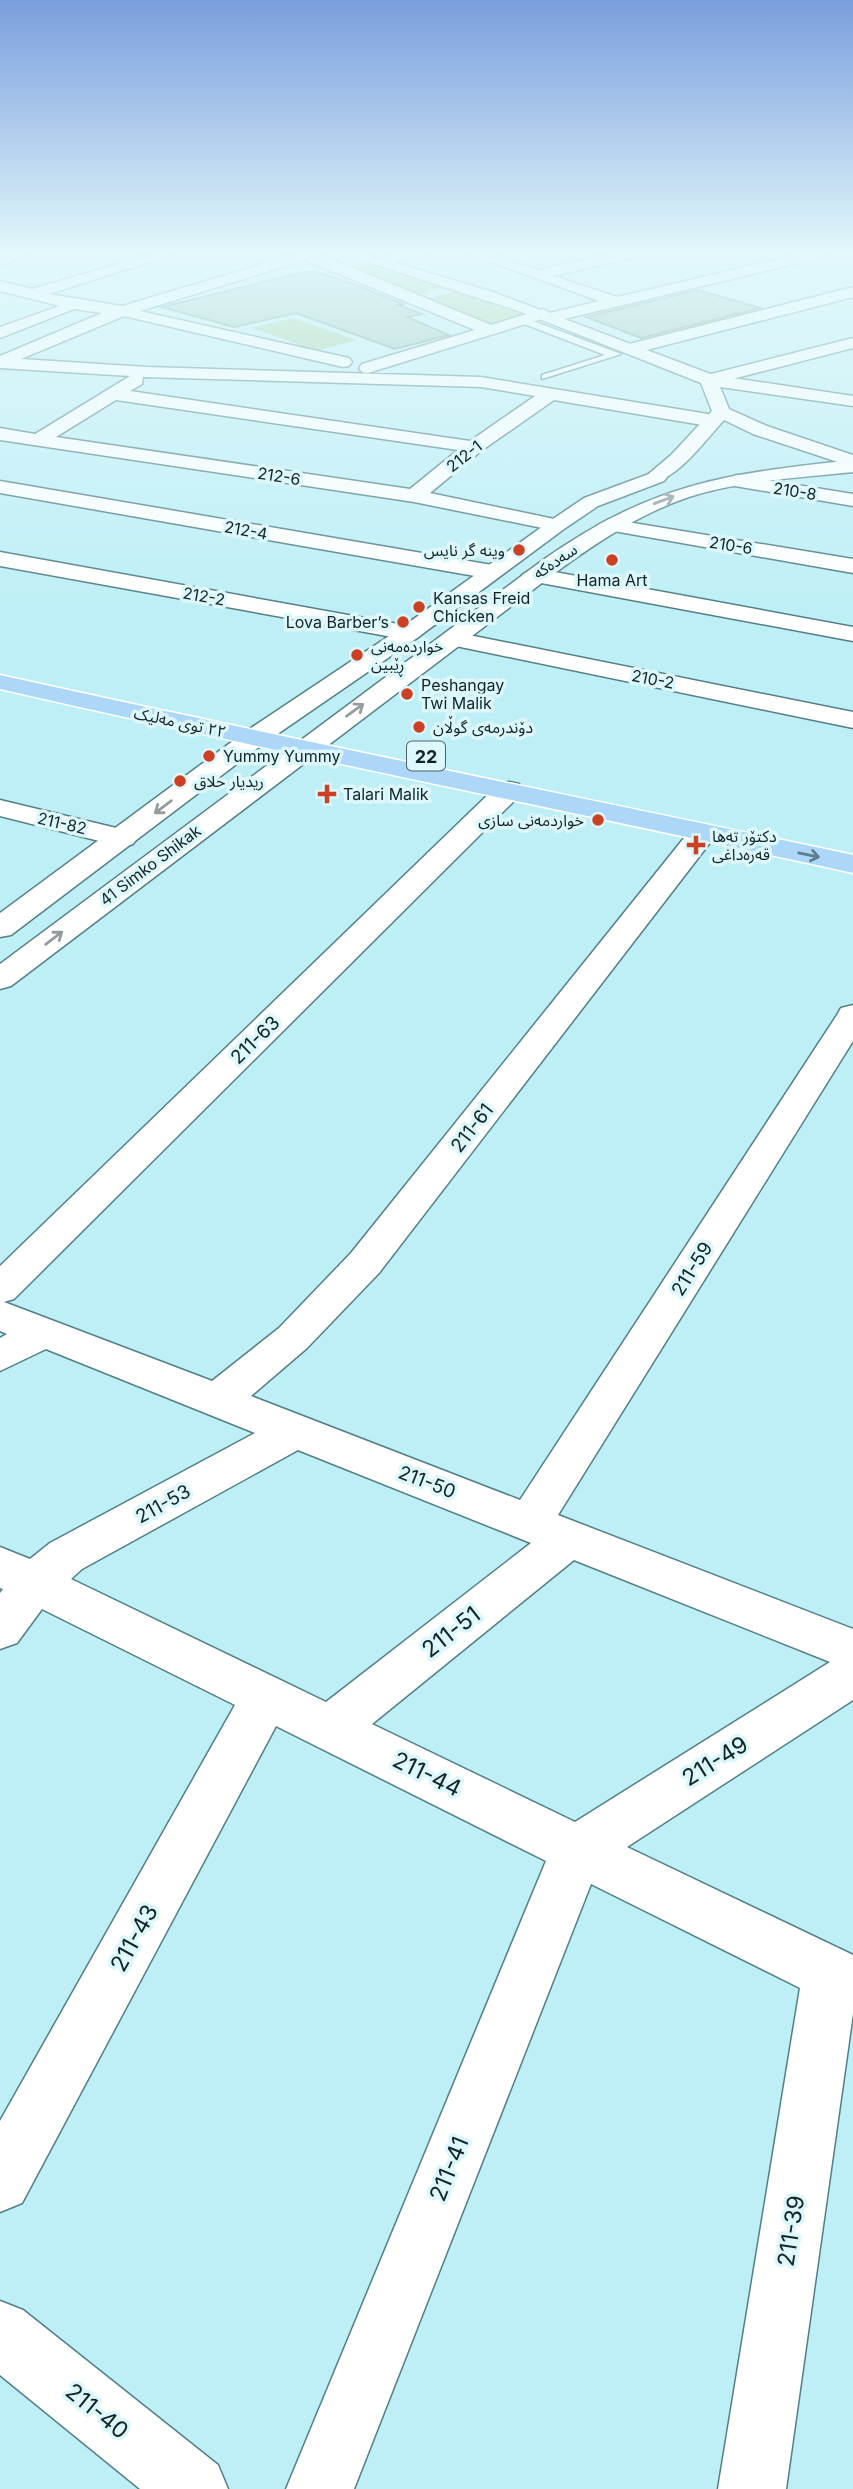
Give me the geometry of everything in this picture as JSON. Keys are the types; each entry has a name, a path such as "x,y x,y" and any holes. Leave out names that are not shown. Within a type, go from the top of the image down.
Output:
{"main road":[{"name":"٢٢ توی مەلیک","path":"0,666 509,790 702,834 853,864"},
{"name":"٢٢ توی مەلیک","path":"0,682 265,730"},
{"name":"٢٢ توی مەلیک","path":"311,743 853,845"}],"street":[{"path":"117,370 547,386 717,416 853,464"},
{"path":"38,440 152,370"},
{"path":"338,378 363,370"},
{"path":"381,370 430,380"},
{"path":"686,370 709,380 853,401"},
{"path":"709,380 748,370"},
{"path":"709,380 717,416"},
{"name":"212-1","path":"414,496 547,386"},
{"path":"114,394 474,447"},
{"path":"655,477 678,460 717,416"},
{"name":"212-6","path":"0,434 414,496 557,525"},
{"path":"655,477 819,450 853,447"},
{"name":"سەدەکە","path":"311,743 454,639 533,575 609,525 662,500 736,481 853,464"},
{"name":"41 Simko Shikak","path":"4,921 123,838 265,730 408,633 557,525 591,502 655,477"},
{"name":"210-8","path":"736,481 853,500"},
{"name":"212-4","path":"0,487 492,572"},
{"name":"210-6","path":"609,525 853,566"},
{"name":"212-2","path":"0,559 408,633"},
{"path":"533,575 853,634"},
{"name":"210-2","path":"454,639 853,720"},
{"name":"41 Simko Shikak","path":"0,979 311,743"},
{"name":"211-63","path":"0,1289 509,790"},
{"name":"211-82","path":"0,808 123,838"},
{"name":"211-61","path":"218,1400 293,1338 365,1263 702,834"},
{"name":"211-59","path":"550,1530 853,1015"},
{"name":"211-50","path":"0,1315 853,1650"},
{"path":"0,1356 44,1332"},
{"name":"211-53","path":"0,1629 18,1575 66,1556 295,1431"},
{"name":"211-51","path":"331,1727 550,1530"},
{"name":"211-44","path":"18,1575 841,1979"},
{"name":"211-49","path":"578,1849 853,1674"},
{"name":"211-43","path":"0,2181 267,1695"},
{"name":"211-41","path":"320,2489 578,1849"},
{"name":"211-39","path":"752,2489 841,1979"},
{"name":"211-40","path":"0,2333 191,2488"}],"lane":[{"path":"547,386 580,370"}],"place":[{"name":"وینه گر نایس","path":"519,550"},
{"name":"Hama Art","path":"612,560"},
{"name":"Kansas Freid Chicken","path":"419,607"},
{"name":"Lova Barber’s","path":"403,622"},
{"name":"خواردە‌مە‌نی ڕێبین","path":"357,655"},
{"name":"Peshangay Twi Malik","path":"407,694"},
{"name":"دۆندرمەی گوڵان","path":"419,727"},
{"name":"Yummy Yummy","path":"209,756"},
{"name":"ریدیار حلاق","path":"180,781"},
{"name":"Talari Malik","path":"327,794"},
{"name":"خواردمەنی سازی","path":"598,820"},
{"name":"دکتۆر تەها قەرەداغی","path":"696,845"}]}
